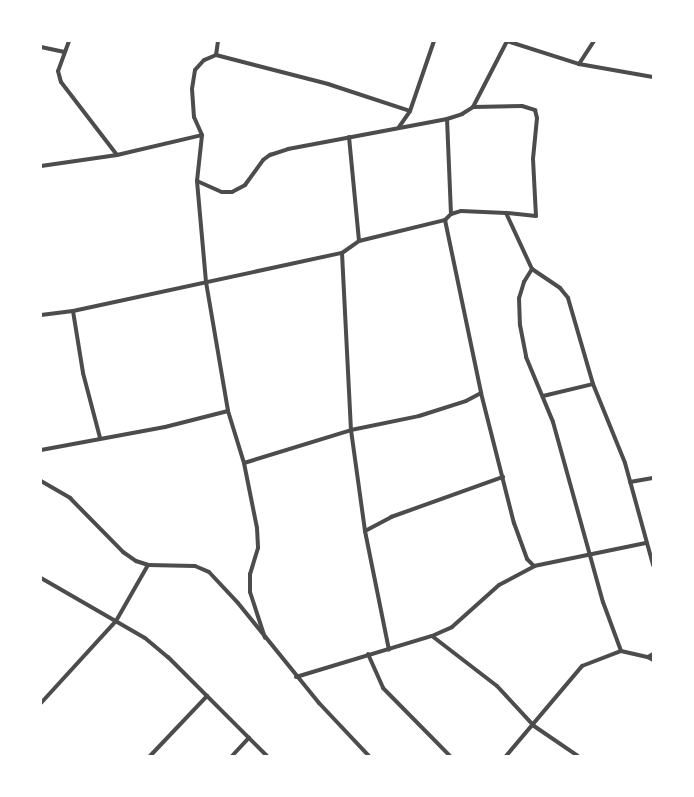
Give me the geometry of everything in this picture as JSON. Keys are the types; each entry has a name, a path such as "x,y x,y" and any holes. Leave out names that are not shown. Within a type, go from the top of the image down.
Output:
{"street":[{"path":"69,41 58,71 61,82 117,155"},
{"path":"216,55 218,41"},
{"path":"398,127 410,111 434,41"},
{"path":"473,108 507,41 579,64 653,77"},
{"path":"579,64 594,41"},
{"path":"41,47 64,52"},
{"path":"265,638 250,592 250,574 258,538 244,463 228,411 206,282 197,180 202,135 194,117 192,89 196,70 204,60 216,55 328,84 410,111"},
{"path":"41,315 73,311 342,253 360,241 445,220 451,214 461,212 506,213 536,216 533,159 537,118 535,110 522,106 473,108 447,119 398,127 270,155 263,160 245,185 232,192 222,192 197,180"},
{"path":"447,119 451,214"},
{"path":"41,166 117,155 202,135"},
{"path":"349,137 360,241"},
{"path":"506,213 532,269 560,288 568,298 593,384 630,482 653,565"},
{"path":"445,220 482,393 516,530 527,559 534,566"},
{"path":"342,253 351,430 365,531 389,650"},
{"path":"532,269 524,282 519,298 520,325 526,357 543,396 589,554 622,651"},
{"path":"73,311 83,373 100,438"},
{"path":"543,396 593,384"},
{"path":"244,463 351,430 419,416 466,401 482,393"},
{"path":"41,450 165,427 228,411"},
{"path":"365,531 391,517 503,477"},
{"path":"630,482 653,478"},
{"path":"41,481 70,498 123,552 148,565 195,566 209,572 238,603 296,676 369,756"},
{"path":"296,676 368,654 389,650 432,636 452,627 468,615 499,585 534,566 646,543"},
{"path":"41,703 116,621 148,565"},
{"path":"41,578 145,638 168,657 267,756"},
{"path":"432,636 497,686 534,726 578,756"},
{"path":"506,756 534,726 582,666 622,651 648,657 653,660"},
{"path":"368,654 383,688 450,756"},
{"path":"648,657 653,654"},
{"path":"150,756 207,696"},
{"path":"232,756 249,738"}]}
